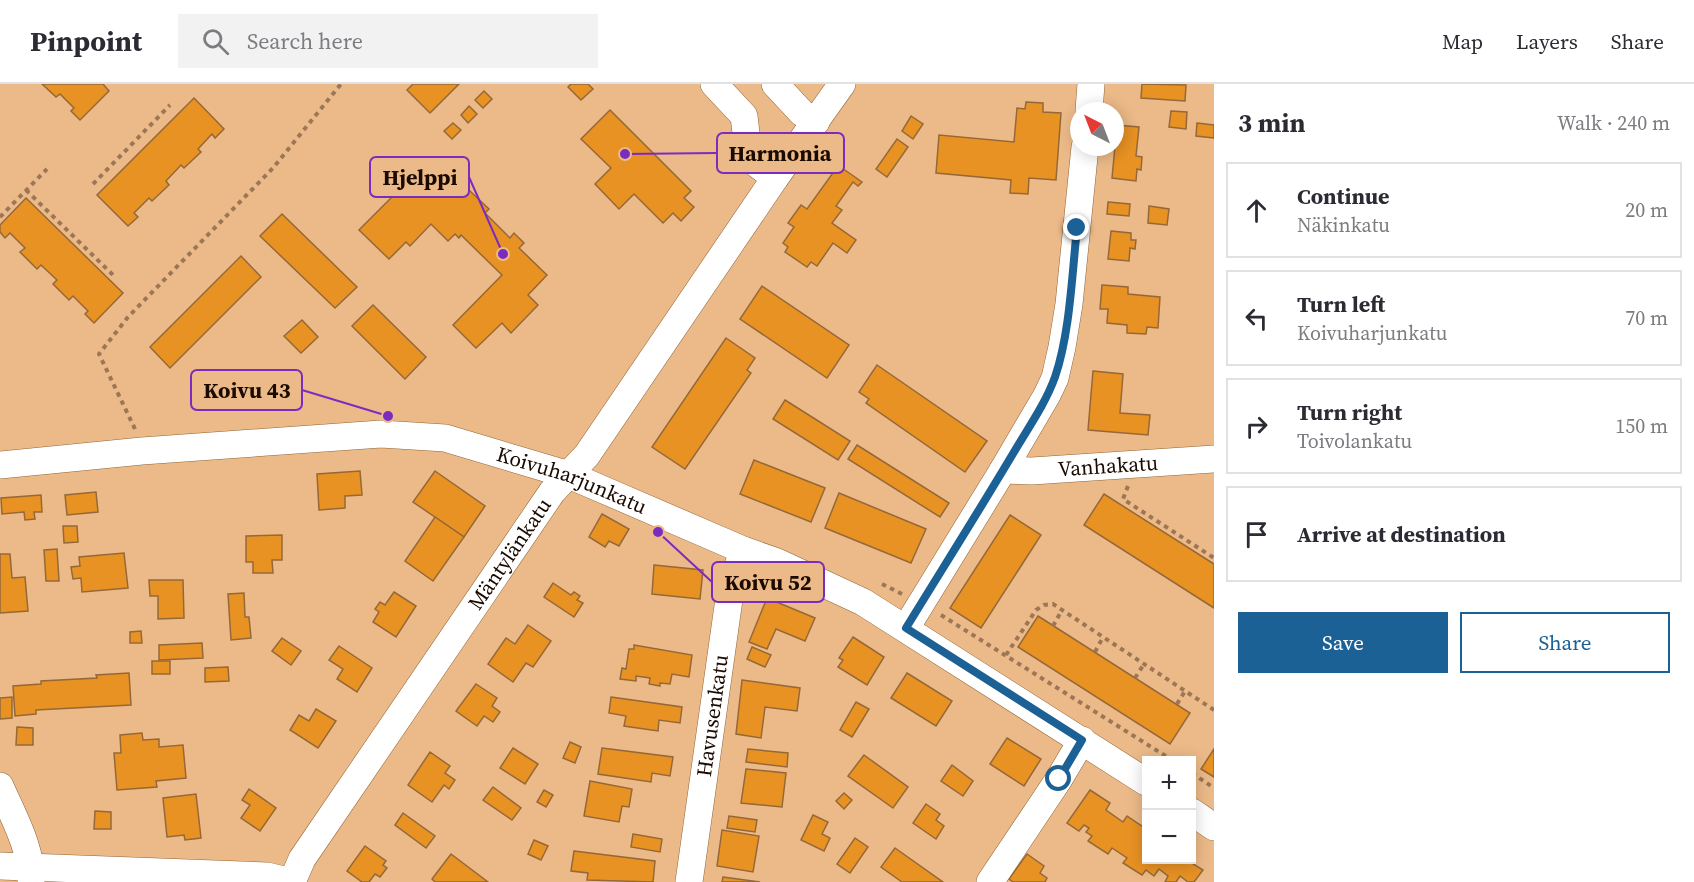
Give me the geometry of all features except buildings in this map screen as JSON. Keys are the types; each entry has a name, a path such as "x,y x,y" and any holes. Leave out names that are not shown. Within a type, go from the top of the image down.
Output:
{"street":[{"path":"714,84 744,116 748,158 775,178"},
{"path":"775,84 802,113 816,122"},
{"name":"Mäntylänkatu","path":"292,882 302,859 552,492 587,455 775,178 842,84"},
{"path":"1090,102 1091,84"},
{"path":"906,628 1047,395 1059,363 1069,304 1084,156"},
{"name":"Koivuharjunkatu","path":"0,465 370,435 407,434 445,438 569,476 743,550 777,562 863,602 1142,779"},
{"name":"Vanhakatu","path":"1003,470 1032,471 1214,459"},
{"name":"Havusenkatu","path":"688,882 730,592 743,550"},
{"path":"990,882 1059,779 1082,740"},
{"path":"0,786 27,850 32,874"},
{"path":"1196,815 1214,827"},
{"path":"0,866 32,874 267,876 292,882"}],"path":[{"path":"142,452 138,435 99,354 128,317 273,168 341,84"},
{"path":"93,184 170,105"},
{"path":"0,217 47,169"},
{"path":"26,190 113,275"},
{"path":"1126,465 1128,486 1121,501 1214,558"},
{"path":"1195,552 1198,547"},
{"path":"1006,655 1036,610 1044,605 1053,604 1214,710"},
{"path":"1053,626 1062,610"},
{"path":"1095,652 1103,637"},
{"path":"1135,678 1144,664"},
{"path":"1177,704 1185,691"},
{"path":"1196,776 1214,788"}],"place":[{"name":"Harmonia","path":"625,154"},
{"name":"Hjelppi","path":"503,254"},
{"name":"Koivu 43","path":"388,416"},
{"name":"Koivu 52","path":"658,532"}],"route":[{"path":"1059,779 1082,740 906,628 1047,395 1059,363 1062,347 1077,228"}]}
